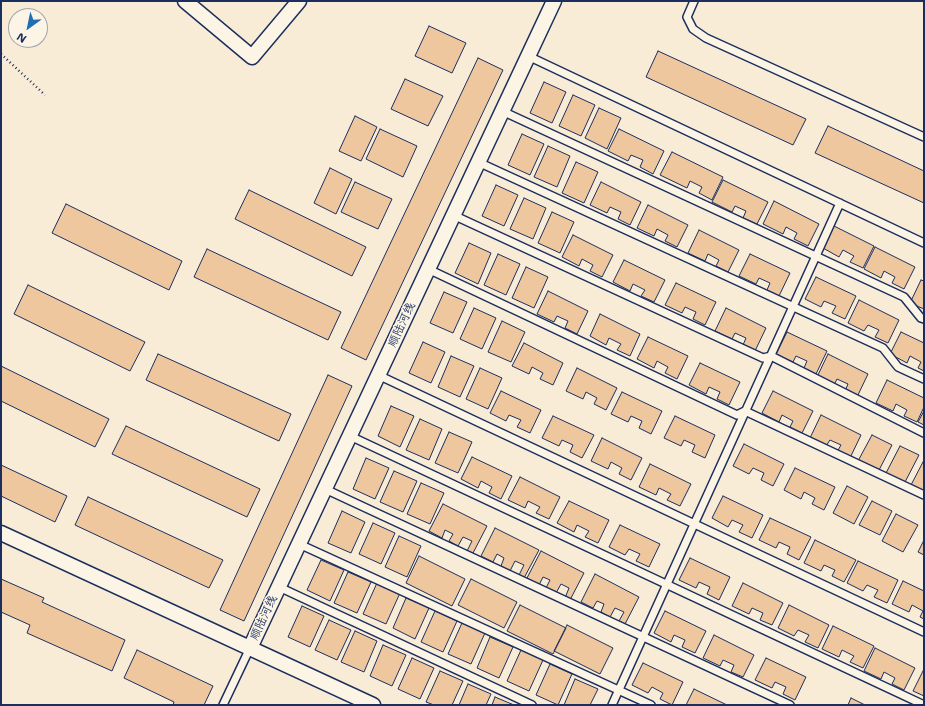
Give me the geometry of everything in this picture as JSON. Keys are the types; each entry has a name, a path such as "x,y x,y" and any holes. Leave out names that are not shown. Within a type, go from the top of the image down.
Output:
{"street":[{"path":"184,1 252,57 299,1"},
{"name":"顺陆河线","path":"250,648 554,1"},
{"name":"顺陆河线","path":"1,533 373,705"}],"lane":[{"path":"694,1 687,17 693,29 706,38 924,137"},
{"path":"528,56 924,243"},
{"path":"502,110 904,297 921,318 924,319"},
{"path":"478,162 883,348 898,366 924,379"},
{"path":"612,705 840,203"},
{"path":"454,215 763,358 771,356 924,433"},
{"path":"428,269 737,415 746,411 924,495"},
{"path":"378,375 924,632"},
{"path":"350,436 924,705"},
{"path":"325,489 790,705"},
{"path":"300,544 651,705"},
{"path":"279,587 532,705"},
{"path":"223,705 250,648"}],"path":[{"path":"1,54 46,95"}],"building":[{"path":"429,26 466,43 452,73 415,56"},
{"path":"658,51 806,119 793,145 646,77"},
{"path":"478,58 503,70 366,360 341,348"},
{"path":"405,79 443,96 428,126 391,109"},
{"path":"544,82 566,92 552,123 530,113"},
{"path":"573,95 595,105 581,136 559,126"},
{"path":"599,108 621,118 607,149 585,138"},
{"path":"355,116 377,127 361,161 339,151"},
{"path":"828,126 924,171 924,203 815,153"},
{"path":"380,129 417,146 403,177 366,159"},
{"path":"619,129 664,151 653,174 640,167 643,160 631,155 628,161 608,151"},
{"path":"522,134 544,144 530,175 508,165"},
{"path":"548,146 570,156 557,187 534,177"},
{"path":"672,152 723,177 712,200 699,193 702,187 690,181 687,188 660,175"},
{"path":"576,162 598,172 584,203 562,193"},
{"path":"330,168 352,179 336,214 314,203"},
{"path":"723,180 768,202 757,224 743,218 746,211 735,206 732,212 712,202"},
{"path":"355,182 392,199 378,229 341,212"},
{"path":"601,182 641,202 630,225 618,219 621,212 610,207 607,213 590,205"},
{"path":"496,185 518,195 504,226 482,216"},
{"path":"249,190 366,247 352,276 235,219"},
{"path":"524,198 546,208 533,239 510,229"},
{"path":"774,201 819,224 808,246 794,239 797,233 786,227 783,234 763,224"},
{"path":"66,204 182,261 169,290 52,233"},
{"path":"648,205 688,225 677,247 665,241 668,235 657,229 654,236 637,228"},
{"path":"552,212 574,222 560,253 538,243"},
{"path":"834,226 874,246 863,268 850,262 854,256 843,250 839,257 823,248"},
{"path":"699,230 739,250 728,272 716,266 719,260 708,254 705,261 688,253"},
{"path":"573,235 613,255 602,277 590,271 593,265 582,259 579,266 562,257"},
{"path":"469,243 491,253 478,284 455,273"},
{"path":"875,247 915,267 904,289 892,283 895,277 884,271 881,278 864,269"},
{"path":"207,249 341,312 328,340 194,277"},
{"path":"498,254 520,264 506,295 484,285"},
{"path":"750,254 790,273 779,296 767,290 770,283 759,278 756,284 739,276"},
{"path":"624,260 665,280 654,302 641,296 645,290 633,284 630,291 613,282"},
{"path":"526,267 548,277 534,308 512,298"},
{"path":"816,277 856,296 845,319 832,313 836,306 824,301 821,307 805,299"},
{"path":"921,280 924,281 924,309 910,303"},
{"path":"676,283 716,302 705,325 693,319 696,312 685,307 682,313 665,305"},
{"path":"28,285 145,342 130,371 14,314"},
{"path":"548,291 588,311 577,334 565,328 568,321 557,316 554,322 537,314"},
{"path":"444,292 467,302 453,333 430,323"},
{"path":"859,300 899,320 888,343 875,337 879,330 868,325 864,331 848,323"},
{"path":"474,308 496,318 482,349 460,339"},
{"path":"726,308 766,328 755,351 743,345 746,338 735,333 732,339 715,331"},
{"path":"600,314 640,334 630,356 617,350 621,344 609,338 606,345 590,336"},
{"path":"502,321 525,332 511,362 488,352"},
{"path":"787,332 827,351 816,374 804,368 807,361 796,356 793,362 776,354"},
{"path":"901,332 924,343 924,371 918,368 921,362 910,356 907,363 890,354"},
{"path":"648,337 688,356 677,379 665,373 668,367 657,361 654,368 637,359"},
{"path":"423,342 445,352 431,383 409,373"},
{"path":"524,343 563,363 553,385 540,379 543,373 532,367 529,374 512,366"},
{"path":"158,354 291,414 279,441 146,380"},
{"path":"828,354 868,374 857,397 845,391 848,384 837,379 834,385 817,377"},
{"path":"451,356 474,366 460,397 438,387"},
{"path":"700,363 740,382 729,405 717,399 720,392 709,387 706,394 689,385"},
{"path":"1,366 109,419 95,447 1,401"},
{"path":"480,368 502,378 488,409 466,399"},
{"path":"577,368 617,388 606,410 594,404 597,398 586,392 583,399 566,391"},
{"path":"328,375 352,386 244,621 220,610"},
{"path":"887,380 924,398 924,407 917,422 904,416 907,410 896,404 893,411 876,403"},
{"path":"501,391 541,410 530,433 517,427 521,420 509,415 506,421 490,413"},
{"path":"773,391 813,411 802,433 790,427 793,421 782,415 779,422 762,413"},
{"path":"622,392 662,411 651,434 639,428 642,421 631,416 628,422 611,414"},
{"path":"391,406 414,416 400,447 378,436"},
{"path":"924,411 924,425 918,422"},
{"path":"821,415 861,435 850,458 837,452 841,445 830,440 826,446 810,438"},
{"path":"553,416 594,435 582,458 570,452 573,445 562,440 559,446 542,438"},
{"path":"675,416 715,435 705,458 692,452 695,445 684,440 681,446 664,438"},
{"path":"420,419 442,429 429,460 406,450"},
{"path":"126,426 260,489 247,517 112,454"},
{"path":"449,432 472,442 458,473 435,463"},
{"path":"872,435 892,445 878,472 858,461"},
{"path":"602,438 642,458 631,480 619,474 622,468 611,462 608,469 591,461"},
{"path":"744,444 784,464 773,486 761,480 764,473 753,468 749,474 733,466"},
{"path":"900,446 919,455 904,484 885,475"},
{"path":"472,457 512,476 501,499 489,493 492,487 481,481 478,488 461,479"},
{"path":"366,458 389,468 375,499 353,489"},
{"path":"924,462 924,491 911,485"},
{"path":"650,464 691,484 680,506 667,500 671,494 659,488 656,495 639,487"},
{"path":"1,465 67,496 55,522 1,496"},
{"path":"795,468 835,487 824,510 812,504 815,498 804,492 801,499 784,490"},
{"path":"394,471 417,481 403,512 380,502"},
{"path":"520,477 560,497 549,519 536,513 540,507 528,501 525,508 508,500"},
{"path":"421,483 444,493 430,524 407,514"},
{"path":"847,486 868,497 854,524 833,513"},
{"path":"723,496 763,515 752,538 739,532 743,525 732,520 728,527 712,518"},
{"path":"88,497 223,560 209,588 75,525"},
{"path":"569,501 609,520 598,543 585,537 589,531 577,525 574,532 557,523"},
{"path":"872,501 892,511 880,535 859,525"},
{"path":"443,504 487,526 473,553 467,551 472,541 463,537 458,546 449,541 453,534 445,530 442,538 429,531"},
{"path":"342,511 365,522 351,553 328,543"},
{"path":"896,514 918,525 903,552 882,541"},
{"path":"770,518 811,537 799,560 787,554 790,547 779,542 776,548 759,540"},
{"path":"373,523 395,533 381,564 359,554"},
{"path":"620,525 660,544 649,567 636,561 640,554 629,549 625,555 609,547"},
{"path":"495,528 539,550 524,578 519,575 524,565 515,561 510,571 501,566 504,558 497,554 493,562 481,556"},
{"path":"399,536 421,546 407,577 385,567"},
{"path":"815,540 856,560 844,582 832,576 835,570 824,565 821,571 804,563"},
{"path":"924,540 924,555 918,552"},
{"path":"541,551 584,573 570,600 565,598 569,588 561,584 556,593 546,588 550,580 543,577 539,585 527,578"},
{"path":"419,556 465,579 452,606 406,583"},
{"path":"690,558 730,577 719,600 707,594 710,587 699,582 696,588 679,580"},
{"path":"321,560 344,570 330,601 307,590"},
{"path":"858,561 898,580 887,603 874,597 878,590 867,585 863,591 847,583"},
{"path":"348,572 371,582 357,613 334,603"},
{"path":"595,574 639,597 625,624 619,621 624,612 615,608 610,617 601,612 604,604 597,601 593,608 581,602"},
{"path":"1,579 44,598 42,602 125,640 112,671 27,633 30,625 1,612"},
{"path":"471,579 517,602 504,628 458,605"},
{"path":"903,581 924,591 924,619 920,617 923,611 912,605 909,612 892,604"},
{"path":"377,583 400,593 386,624 363,614"},
{"path":"743,583 783,603 772,625 760,620 763,613 752,608 749,614 732,606"},
{"path":"406,598 429,608 415,639 393,628"},
{"path":"520,605 566,628 553,654 507,631"},
{"path":"789,605 829,625 818,648 805,642 809,635 798,630 794,636 778,628"},
{"path":"302,606 324,616 310,647 288,637"},
{"path":"435,611 457,621 443,652 421,642"},
{"path":"665,611 706,631 695,653 682,647 685,640 674,635 671,642 654,633"},
{"path":"329,620 351,630 337,660 315,650"},
{"path":"462,623 485,633 471,664 448,654"},
{"path":"567,625 613,648 600,674 554,651"},
{"path":"833,626 874,646 863,668 850,662 854,656 842,650 839,657 822,649"},
{"path":"355,631 377,641 364,672 341,662"},
{"path":"714,635 754,655 743,677 731,672 734,665 723,660 720,666 703,658"},
{"path":"490,637 513,647 499,678 477,668"},
{"path":"383,645 406,655 392,686 370,676"},
{"path":"875,648 915,668 904,690 892,684 895,678 884,672 881,679 864,671"},
{"path":"137,650 213,686 204,705 173,705 174,702 124,678"},
{"path":"521,650 543,660 529,691 507,681"},
{"path":"412,658 434,668 420,699 398,689"},
{"path":"766,658 806,677 795,700 783,694 786,687 775,682 772,688 755,680"},
{"path":"643,663 683,682 672,705 660,699 663,693 652,687 648,693 632,685"},
{"path":"550,664 572,674 558,705 536,695"},
{"path":"924,669 924,696 913,691"},
{"path":"440,671 463,681 452,705 434,705 426,702"},
{"path":"575,679 598,689 590,705 564,705"},
{"path":"468,684 491,694 486,705 459,705"},
{"path":"694,689 727,705 686,705"},
{"path":"495,697 514,705 492,705"},
{"path":"851,698 865,705 848,705"}]}
